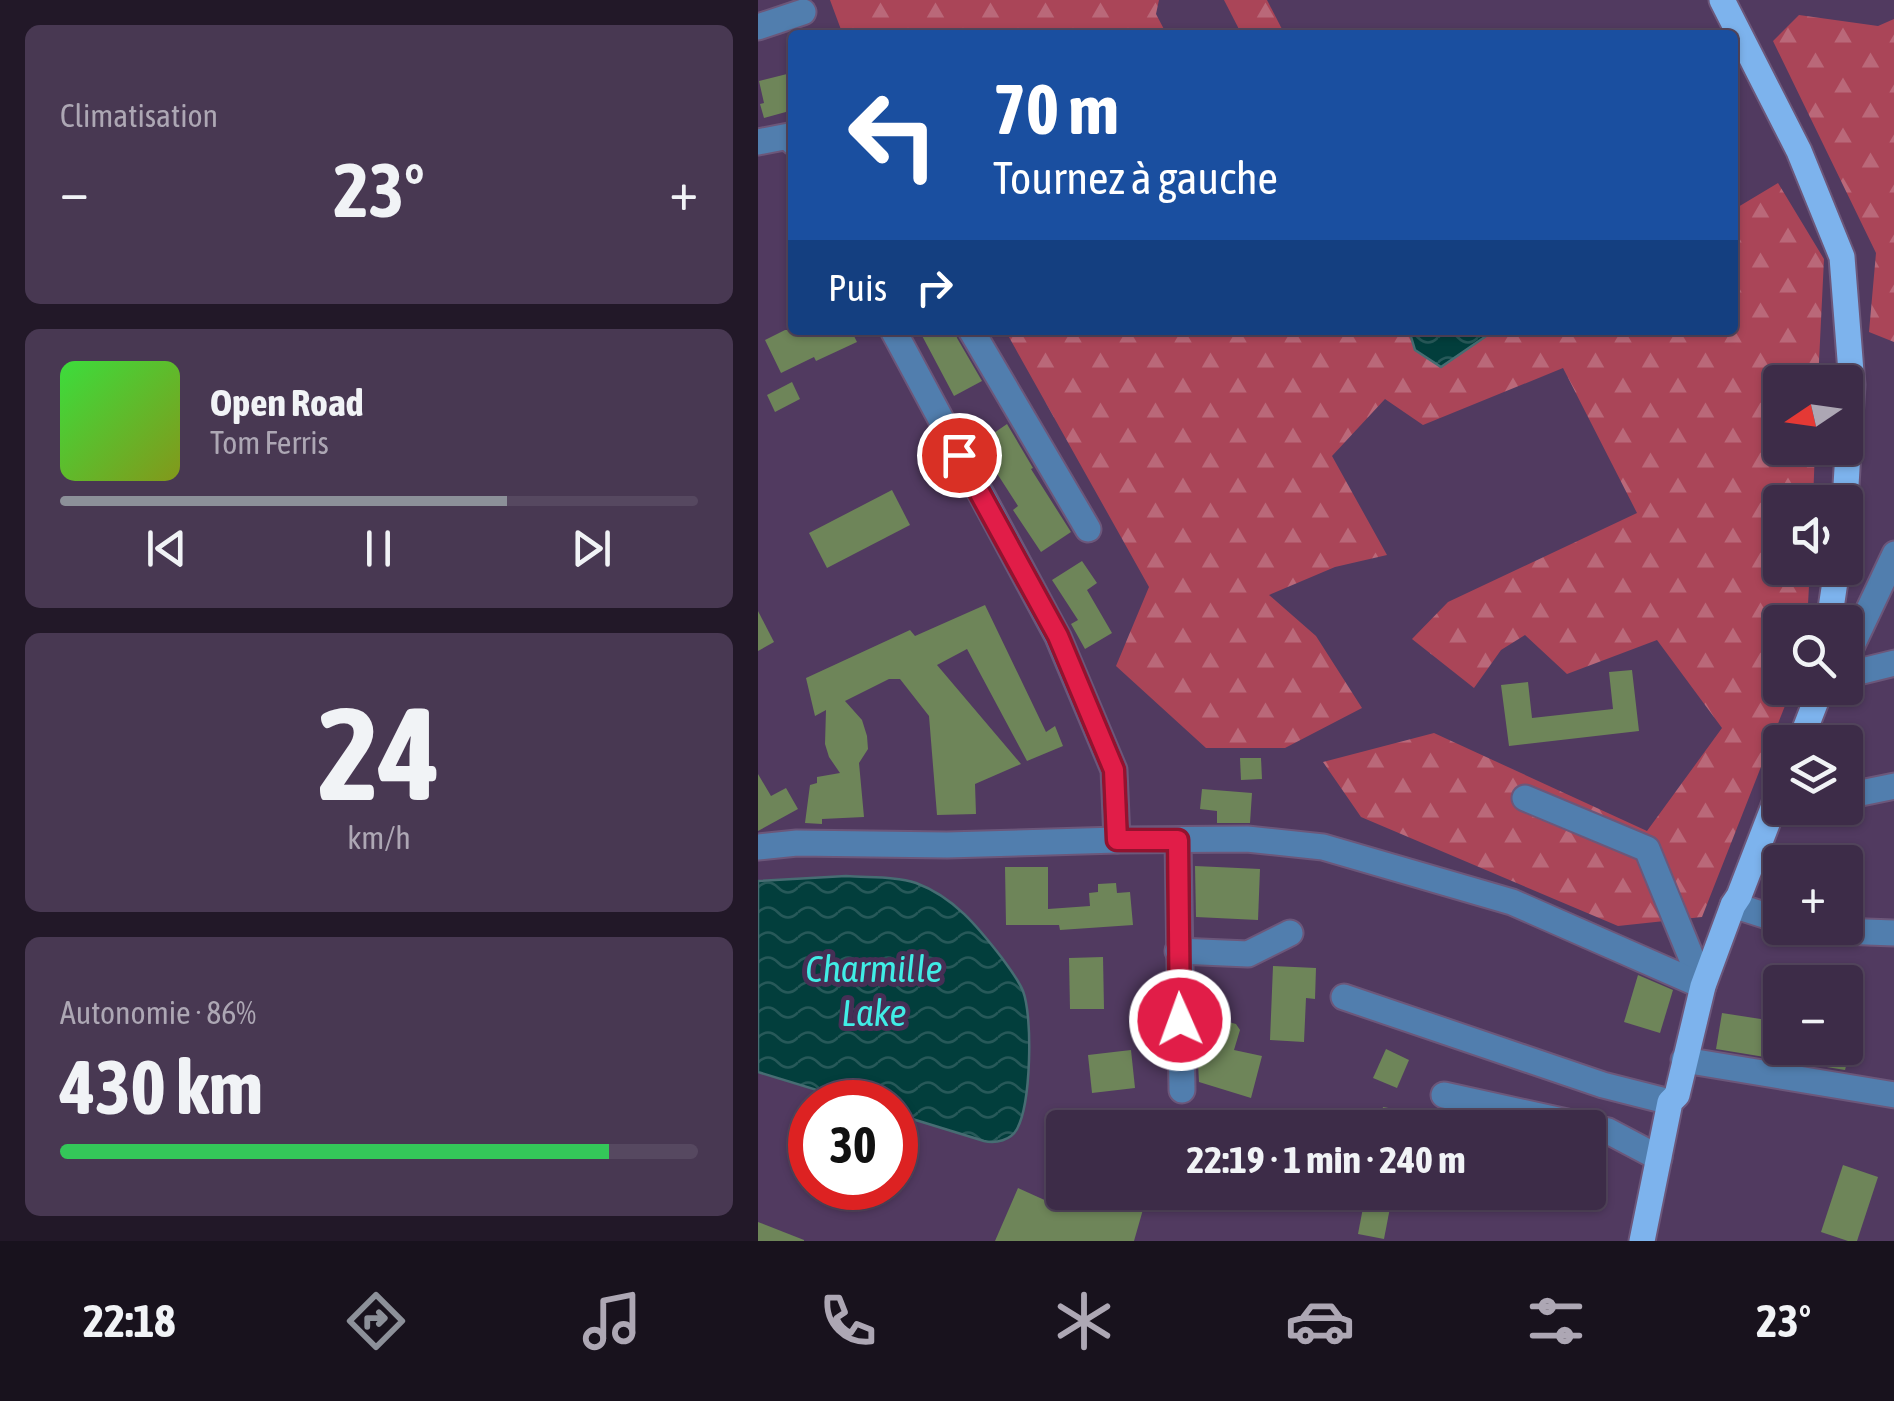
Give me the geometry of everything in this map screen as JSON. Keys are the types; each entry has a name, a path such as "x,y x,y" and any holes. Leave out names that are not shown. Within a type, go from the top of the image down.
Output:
{"main road":[{"path":"1722,0 1737,30"},
{"path":"1738,32 1798,151 1842,257 1852,384 1846,485"},
{"path":"1642,1241 1670,1102 1677,1095 1703,986 1733,905 1771,825"}],"street":[{"path":"758,27 805,16"},
{"path":"758,142 788,136"},
{"path":"896,335 1058,636 1114,770 1117,840"},
{"path":"974,335 1088,529"},
{"path":"1863,621 1894,554"},
{"path":"1863,671 1894,663"},
{"path":"1863,792 1894,786"},
{"path":"1524,798 1646,849 1703,986"},
{"path":"758,846 1247,839 1323,847 1512,902 1703,986"},
{"path":"1178,840 1182,1090"},
{"path":"1733,905 1763,915"},
{"path":"1178,951 1248,954 1290,932"},
{"path":"1863,932 1894,933"},
{"path":"1344,997 1603,1085 1670,1102"},
{"path":"1684,1060 1894,1095"},
{"path":"1444,1095 1608,1131 1659,1158"}],"green space":[{"path":"830,0 1159,0 1156,14 1164,30 841,30"},
{"path":"1224,0 1267,0 1282,30 1239,30"},
{"path":"1799,15 1878,26 1894,19 1894,342 1869,332 1876,253 1773,41"},
{"path":"1778,183 1824,259 1819,365 1763,365 1763,465 1814,465 1814,485 1763,485 1763,585 1809,585 1808,605 1763,605 1763,705 1785,705 1777,725 1763,725 1763,762 1702,917 1618,926 1361,817 1323,762 1434,733 1647,831 1722,728 1657,640 1567,674 1525,635 1501,650 1474,688 1412,639 1448,602 1637,513 1563,368 1423,425 1385,399 1332,456 1387,555 1335,567 1269,595 1316,636 1362,708 1285,748 1206,748 1116,666 1149,587 1008,335 1738,335 1738,207"}],"water":[{"path":"1410,335 1488,335 1441,367 1415,350"},
{"name":"Charmille Lake","path":"846,876 908,881 942,896 974,924 1016,978 1026,1004 1029,1060 1022,1117 1014,1133 998,1141 984,1141 918,1121 918,1080 788,1081 758,1072 758,881"}],"building":[{"path":"787,74 788,111 764,118 759,81"},
{"path":"788,330 788,335 854,335 857,342 781,373 765,340"},
{"path":"922,335 956,335 982,381 954,396"},
{"path":"792,382 800,399 775,412 767,395"},
{"path":"1007,424 1071,532 1041,552 1013,510 1018,506 978,444"},
{"path":"892,490 910,525 827,568 809,533"},
{"path":"1082,561 1097,583 1087,590 1112,633 1085,649 1071,624 1078,620 1052,580"},
{"path":"985,605 1046,732 1055,726 1063,746 1027,761 967,649 937,665 1021,764 975,784 976,814 937,815 929,716 900,679 889,679 845,701 862,720 867,736 868,749 859,763 864,817 805,823 810,785 817,783 817,777 840,773 825,744 826,710 815,716 806,678 910,630 915,636"},
{"path":"758,611 774,642 758,651"},
{"path":"1632,670 1639,731 1509,746 1501,685 1528,682 1532,718 1613,709 1609,672"},
{"path":"1240,758 1261,758 1262,779 1241,780"},
{"path":"758,774 771,796 786,788 798,809 758,831"},
{"path":"1202,789 1252,793 1250,823 1217,823 1217,811 1200,809"},
{"path":"1195,866 1260,869 1258,920 1196,917"},
{"path":"1005,867 1048,867 1048,909 1090,906 1089,893 1098,892 1098,884 1116,883 1117,893 1130,892 1133,925 1060,930 1059,925 1006,925"},
{"path":"1103,957 1104,1009 1070,1009 1069,958"},
{"path":"1273,966 1316,968 1315,999 1306,998 1304,1042 1270,1040"},
{"path":"1638,975 1673,990 1660,1033 1624,1022"},
{"path":"1157,1005 1162,1050 1141,1052 1135,1008"},
{"path":"1722,1013 1763,1019 1763,1057 1716,1049"},
{"path":"1217,1019 1236,1024 1240,1030 1234,1050 1262,1056 1251,1098 1199,1082 1198,1063"},
{"path":"1386,1049 1409,1060 1397,1088 1373,1078"},
{"path":"1131,1050 1135,1088 1092,1093 1088,1055"},
{"path":"1814,1065 1846,1065 1845,1070"},
{"path":"1843,1165 1878,1177 1857,1241 1821,1232"},
{"path":"1018,1188 1046,1201 1046,1210 1143,1210 1134,1241 995,1241"},
{"path":"1363,1210 1390,1210 1384,1239 1358,1234"},
{"path":"758,1222 804,1240 804,1241 758,1241"}],"route":[{"path":"959,455 1058,636 1114,770 1117,840 1178,840 1180,1020"}]}
